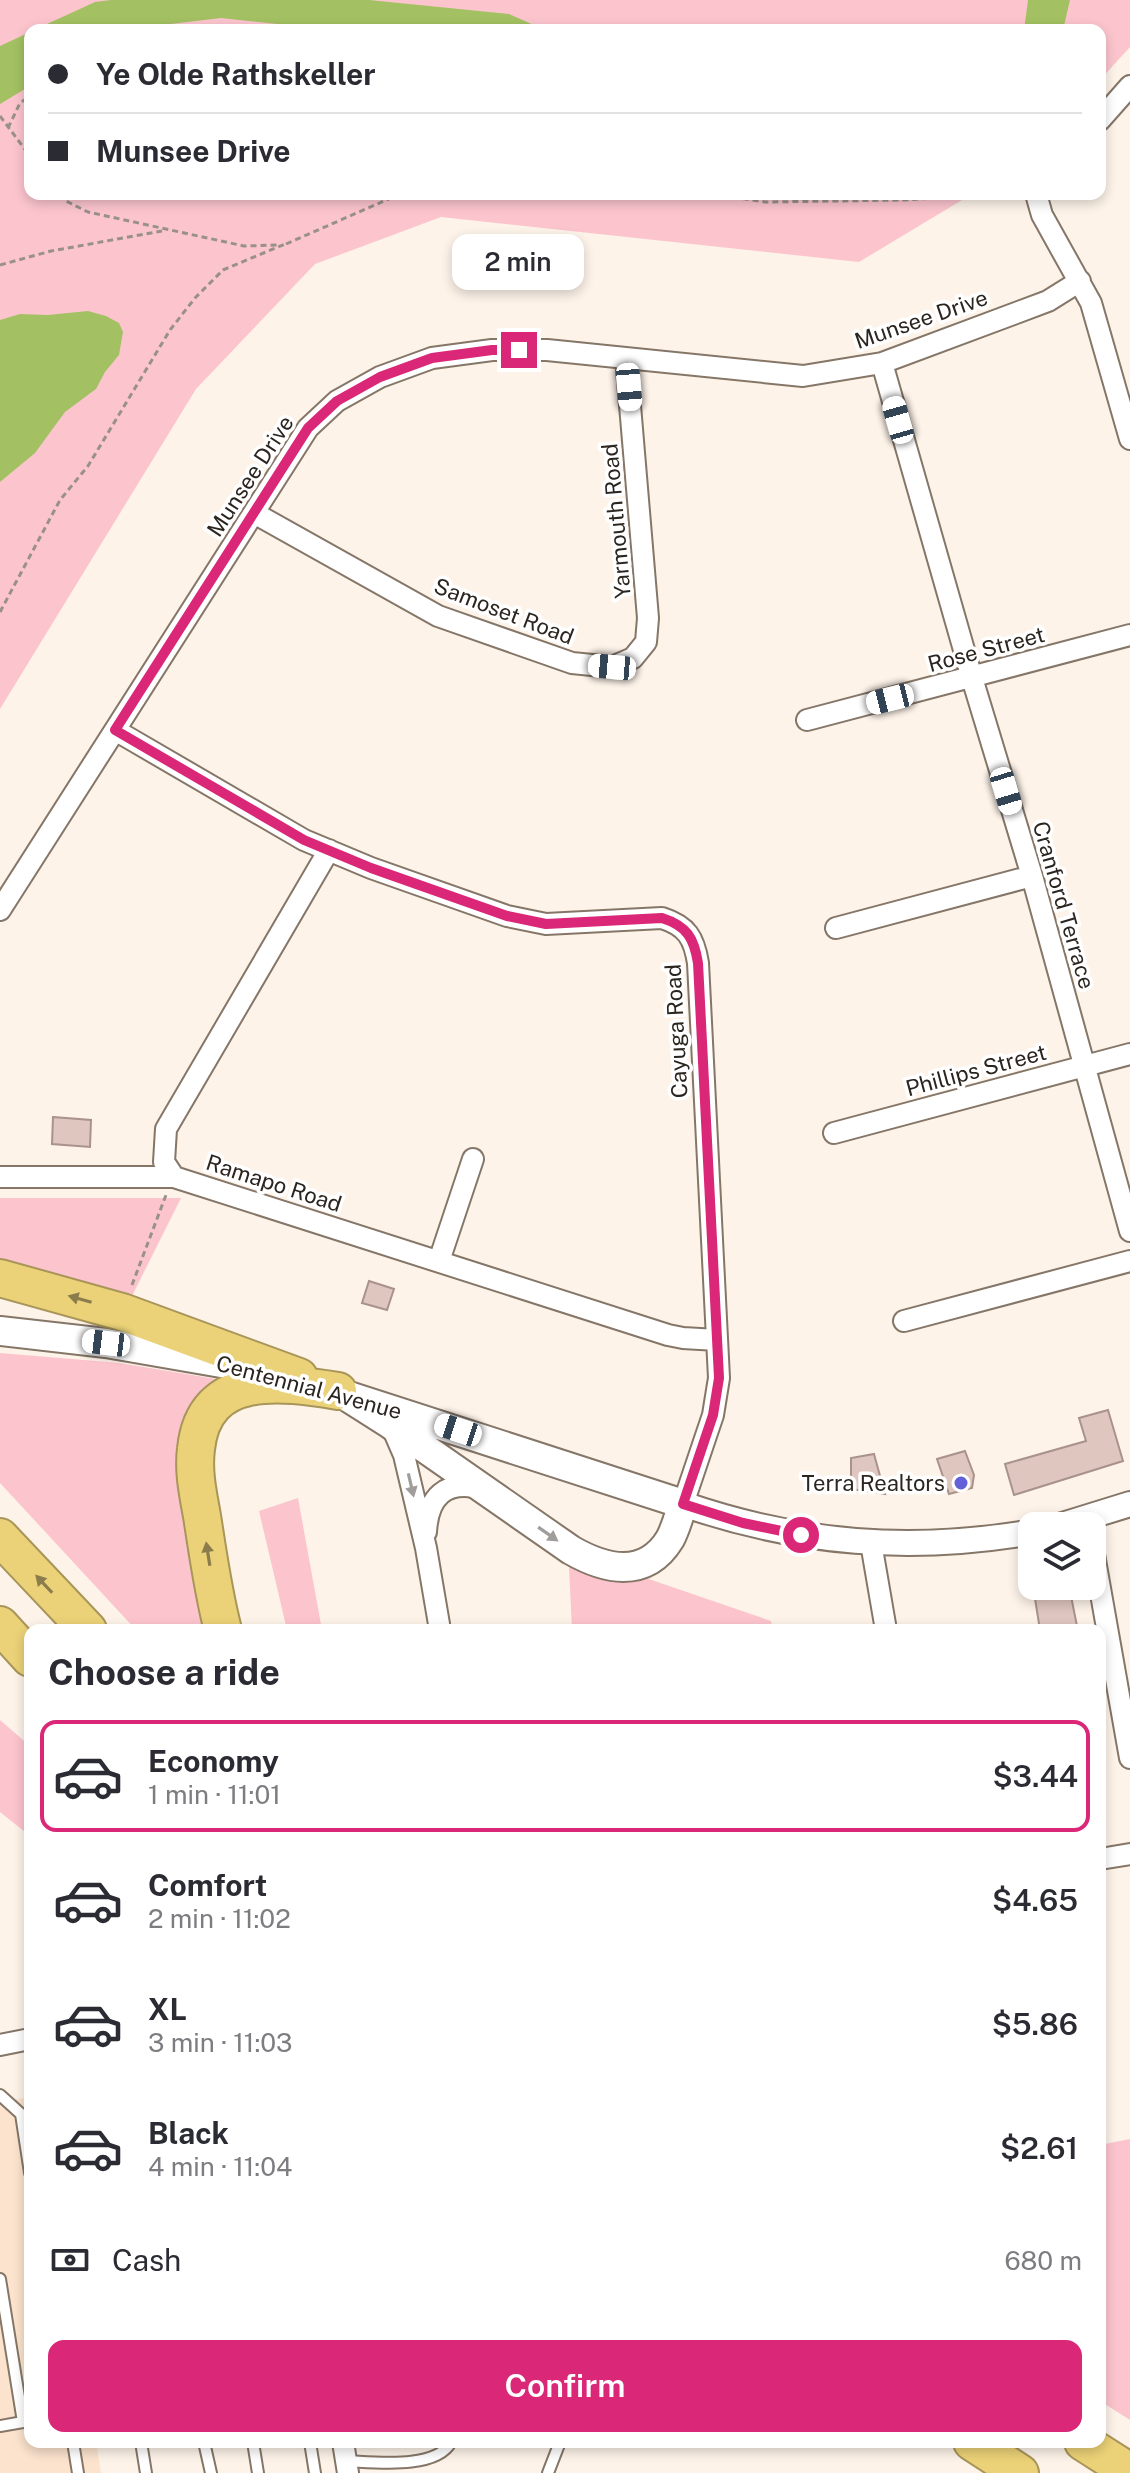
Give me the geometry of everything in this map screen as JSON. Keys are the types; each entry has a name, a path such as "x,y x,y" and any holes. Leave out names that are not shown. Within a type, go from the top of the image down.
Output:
{"highway":[{"path":"0,1278 151,1321 338,1391"},
{"path":"222,1624 197,1483 195,1452 201,1426 223,1399 244,1388 290,1384 338,1391"},
{"path":"0,1537 82,1624"},
{"path":"0,1625 24,1651"},
{"path":"0,1660 24,1681"},
{"path":"981,2448 1020,2473"},
{"path":"1092,2448 1130,2472"}],"main road":[{"name":"Centennial Avenue","path":"0,1331 184,1355 338,1391 683,1504"},
{"path":"338,1391 593,1562 614,1567 639,1564 663,1547 683,1504"}],"street":[{"path":"1106,113 1130,86"},
{"path":"1038,200 1042,215 1091,303 1130,439"},
{"name":"Munsee Drive","path":"0,910 308,428 337,401 380,377 432,358 492,350 547,350 803,376 882,363 1048,301 1080,281"},
{"name":"Yarmouth Road","path":"626,358 647,633"},
{"name":"Cranford Terrace","path":"882,363 1032,876 1130,1231"},
{"name":"Samoset Road","path":"254,513 438,616 572,663 612,667 633,658 646,642 647,633"},
{"name":"Rose Street","path":"807,720 1130,635"},
{"name":"Cayuga Road","path":"115,730 304,840 371,868 507,916 546,924 662,918 676,923 687,933 695,947 698,963 719,1378 717,1402 683,1504"},
{"name":"Ramapo Road","path":"329,850 166,1129 164,1162 174,1177 668,1335 717,1340"},
{"path":"836,928 1032,876"},
{"name":"Phillips Street","path":"834,1133 1130,1054"},
{"path":"439,1261 473,1159"},
{"path":"0,1177 174,1177"},
{"path":"904,1321 1130,1261"},
{"path":"390,1424 404,1455 426,1548 439,1624"},
{"path":"426,1548 429,1511 439,1495 454,1486 484,1489"},
{"name":"Centennial Avenue","path":"683,1504 762,1528 871,1543 941,1543 1018,1534"},
{"path":"1106,1514 1130,1504"},
{"path":"871,1543 885,1624"},
{"path":"1102,1600 1130,1758"},
{"path":"1106,1858 1130,1854"},
{"path":"0,2045 24,2040"}],"lane":[{"path":"0,2095 21,2114 24,2134"},
{"path":"0,2279 23,2422 0,2426"},
{"path":"74,2448 78,2473"},
{"path":"142,2448 146,2473"},
{"path":"205,2448 211,2473"},
{"path":"254,2448 258,2473"},
{"path":"311,2448 315,2473"},
{"path":"346,2459 408,2462 439,2455 448,2448"},
{"path":"548,2473 558,2448"}],"path":[{"path":"8,128 24,100"},
{"path":"0,116 24,148"},
{"path":"65,200 88,212 244,246 285,244"},
{"path":"0,612 60,500 88,466 186,308 223,270 386,200"},
{"path":"752,200 904,200"},
{"path":"0,265 51,251 166,230"},
{"path":"128,1294 174,1177"}],"shaded area":[{"path":"0,0 1130,0 1130,47 1106,73 1106,24 24,24 24,200 962,200 859,262 441,217 315,264 196,389 0,709"},
{"path":"369,0 509,14 532,24 277,24 221,18 170,24 47,24 95,2"},
{"path":"1028,0 1070,0 1064,24 1025,24"},
{"path":"24,35 24,90 0,104 0,46"},
{"path":"88,311 119,323 123,332 119,355 96,389 65,412 35,453 0,482 0,320 20,314"},
{"path":"0,1198 181,1198 128,1304 0,1266"},
{"path":"0,1353 120,1363 228,1381 204,1405 214,1624 130,1624 0,1483"},
{"path":"298,1498 321,1624 286,1624 259,1511"},
{"path":"569,1567 640,1576 771,1621 772,1624 572,1624"},
{"path":"0,1720 24,1741 24,1831 0,1812"},
{"path":"24,2098 24,2448 97,2448 101,2473 0,2473 0,2102"},
{"path":"1130,2139 1130,2420 1106,2405 1106,2144"}],"building":[{"path":"53,1117 91,1120 90,1147 52,1144"},
{"path":"369,1281 394,1289 387,1310 362,1303"},
{"path":"1108,1410 1123,1461 1014,1495 1005,1464 1086,1441 1079,1418"},
{"path":"965,1451 974,1475 972,1488 949,1494 937,1459"},
{"path":"874,1454 885,1494 851,1489 851,1458"},
{"path":"1035,1600 1072,1600 1077,1624 1039,1624"}],"place":[{"name":"Terra Realtors","path":"961,1483"}],"route":[{"path":"519,350 492,350 432,358 380,377 337,401 308,428 115,730 304,840 480,907 546,924 662,918 676,923 687,933 695,947 698,963 719,1378 717,1402 683,1504 762,1528 801,1535"}]}
